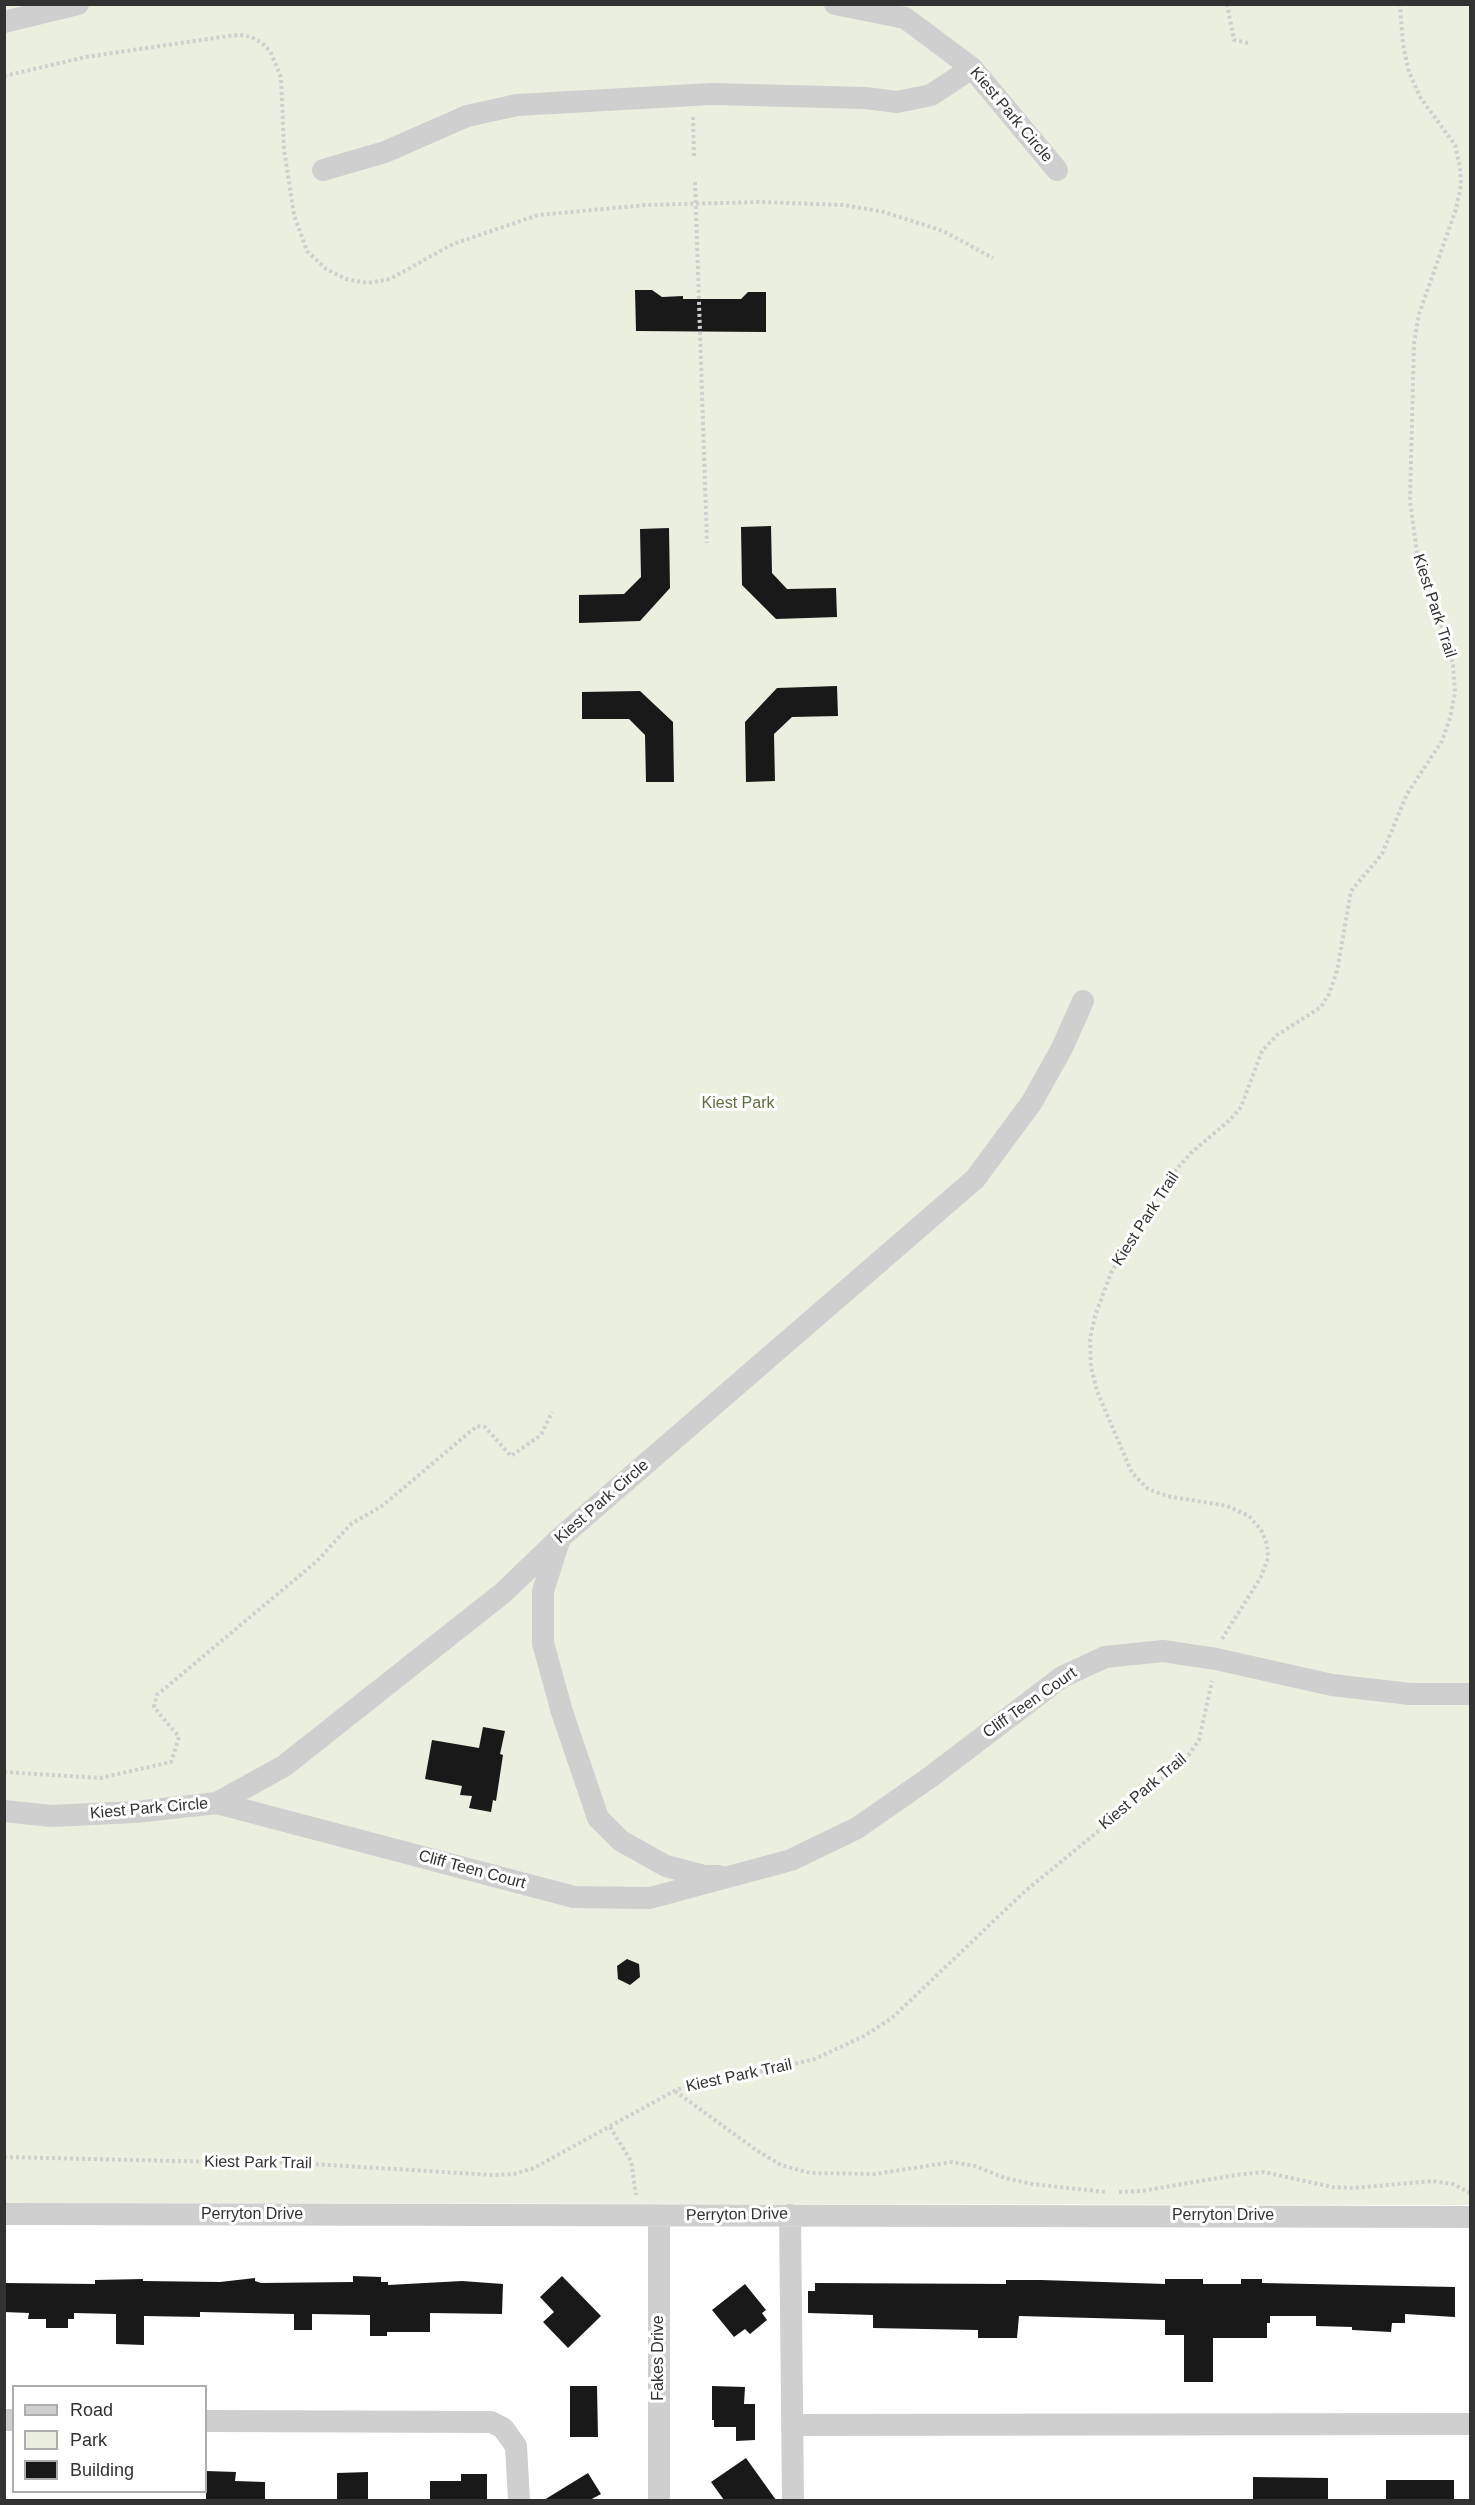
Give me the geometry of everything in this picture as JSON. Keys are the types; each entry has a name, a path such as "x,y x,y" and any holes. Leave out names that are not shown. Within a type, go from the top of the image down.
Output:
{"street":[{"path":"4,22 78,4"},
{"name":"Kiest Park Circle","path":"835,4 902,11 972,68 1058,170"},
{"path":"322,170 385,152 467,116 517,105 692,95 865,98 897,102 931,95 972,68"},
{"name":"Kiest Park Circle","path":"4,1811 51,1816 135,1812 217,1803 284,1766 504,1592 560,1538 975,1179 1032,1102 1062,1048 1083,1001"},
{"name":"Cliff Teen Court","path":"560,1538 543,1591 543,1643 562,1712 598,1818 621,1842 666,1866 704,1876 729,1877"},
{"name":"Cliff Teen Court","path":"217,1803 574,1897 650,1898 791,1860 856,1828 928,1778 1062,1677 1105,1657 1163,1651 1216,1659 1332,1685 1410,1694 1470,1694"},
{"name":"Perryton Drive","path":"4,2214 1470,2217"},
{"path":"790,2215 793,2500"},
{"name":"Fakes Drive","path":"659,2216 659,2500"},
{"path":"207,2421 491,2422 503,2428 516,2445 519,2500"},
{"path":"792,2425 1470,2424"}],"path":[{"path":"1227,4 1234,40 1248,43"},
{"name":"Kiest Park Trail","path":"1220,1643 1261,1577 1268,1558 1264,1537 1249,1516 1227,1506 1167,1496 1148,1489 1132,1473 1097,1391 1091,1366 1090,1339 1095,1316 1111,1273 1143,1217 1175,1171 1241,1107 1262,1051 1277,1035 1321,1007 1329,994 1337,971 1352,891 1382,854 1407,794 1442,741 1450,718 1455,693 1453,664 1418,561 1410,501 1414,343 1419,314 1456,209 1461,185 1460,167 1455,145 1443,125 1420,97 1409,72 1403,45 1400,4"},
{"path":"4,76 86,57 228,36 251,37 262,43 270,51 281,77 284,149 294,215 307,251 326,269 346,279 368,283 390,279 453,244 538,215 696,204 762,202 843,205 884,212 943,231 993,258"},
{"path":"692,95 694,156"},
{"path":"695,182 707,543"},
{"path":"4,1772 100,1778 171,1762 179,1737 154,1707 157,1695 317,1561 351,1524 382,1506 477,1426 485,1428 511,1456 541,1435 552,1412"},
{"name":"Kiest Park Trail","path":"4,2157 263,2161 493,2175 514,2174 534,2169 674,2091 699,2081 755,2073 815,2059 864,2036 892,2018 1023,1893 1186,1759 1199,1740 1213,1673"},
{"path":"674,2091 756,2150 781,2165 810,2173 875,2174 952,2162 975,2166 1005,2178 1032,2184 1109,2192 1141,2191 1264,2172 1332,2187 1354,2188 1432,2181 1453,2184 1470,2193"},
{"path":"610,2127 631,2161 636,2202"}],"green space":[{"name":"Kiest Park","path":"5,5 1470,5 1470,2203 1468,2205 5,2203"}],"building":[{"path":"635,290 652,290 662,297 683,296 683,299 741,299 748,292 766,292 766,332 636,331"},
{"path":"771,526 772,573 787,589 836,588 837,617 776,619 742,585 741,527"},
{"path":"669,528 670,588 640,621 579,623 579,595 624,594 641,577 640,529"},
{"path":"837,686 838,716 792,717 774,734 775,781 746,782 745,722 777,688"},
{"path":"640,691 673,722 674,782 646,782 645,735 629,719 582,719 582,692"},
{"path":"483,1727 505,1731 500,1754 503,1755 496,1801 493,1800 491,1812 469,1808 472,1796 460,1795 462,1786 425,1779 432,1740 479,1748"},
{"path":"627,1959 639,1964 640,1977 630,1985 618,1979 617,1966"},
{"path":"353,2276 381,2277 381,2282 388,2282 388,2285 462,2281 503,2284 502,2314 430,2313 430,2332 387,2332 387,2336 370,2336 370,2315 312,2314 312,2330 294,2330 294,2314 200,2312 200,2317 144,2316 144,2345 116,2344 116,2314 74,2313 74,2319 68,2319 68,2328 46,2328 46,2319 28,2319 29,2313 4,2312 4,2283 95,2284 95,2280 143,2279 143,2281 220,2282 255,2278 255,2281 261,2283 353,2282"},
{"path":"562,2276 601,2316 568,2348 543,2322 554,2312 540,2297"},
{"path":"1165,2279 1203,2279 1203,2284 1241,2284 1241,2279 1262,2279 1262,2283 1455,2287 1455,2317 1405,2314 1405,2323 1392,2323 1391,2332 1352,2330 1352,2327 1316,2326 1316,2316 1270,2316 1270,2323 1267,2323 1267,2338 1213,2338 1213,2382 1184,2382 1184,2335 1165,2335 1165,2320 1019,2316 1017,2338 978,2338 978,2330 873,2328 873,2315 808,2313 808,2291 815,2291 815,2283 1006,2284 1006,2280 1041,2280 1165,2284"},
{"path":"745,2284 766,2310 762,2313 767,2320 750,2334 745,2329 734,2337 712,2310"},
{"path":"570,2386 597,2386 598,2437 570,2437"},
{"path":"712,2386 745,2387 744,2404 755,2404 755,2440 736,2441 736,2427 714,2427"},
{"path":"746,2458 776,2500 724,2500 711,2482"},
{"path":"207,2471 236,2472 235,2481 265,2482 265,2500 206,2500"},
{"path":"368,2472 368,2500 337,2500 337,2473"},
{"path":"588,2473 601,2494 590,2500 544,2500"},
{"path":"461,2474 487,2474 487,2500 430,2500 430,2481 461,2481"},
{"path":"1253,2477 1328,2478 1328,2500 1253,2500"},
{"path":"1386,2480 1454,2480 1454,2500 1386,2500"}]}
